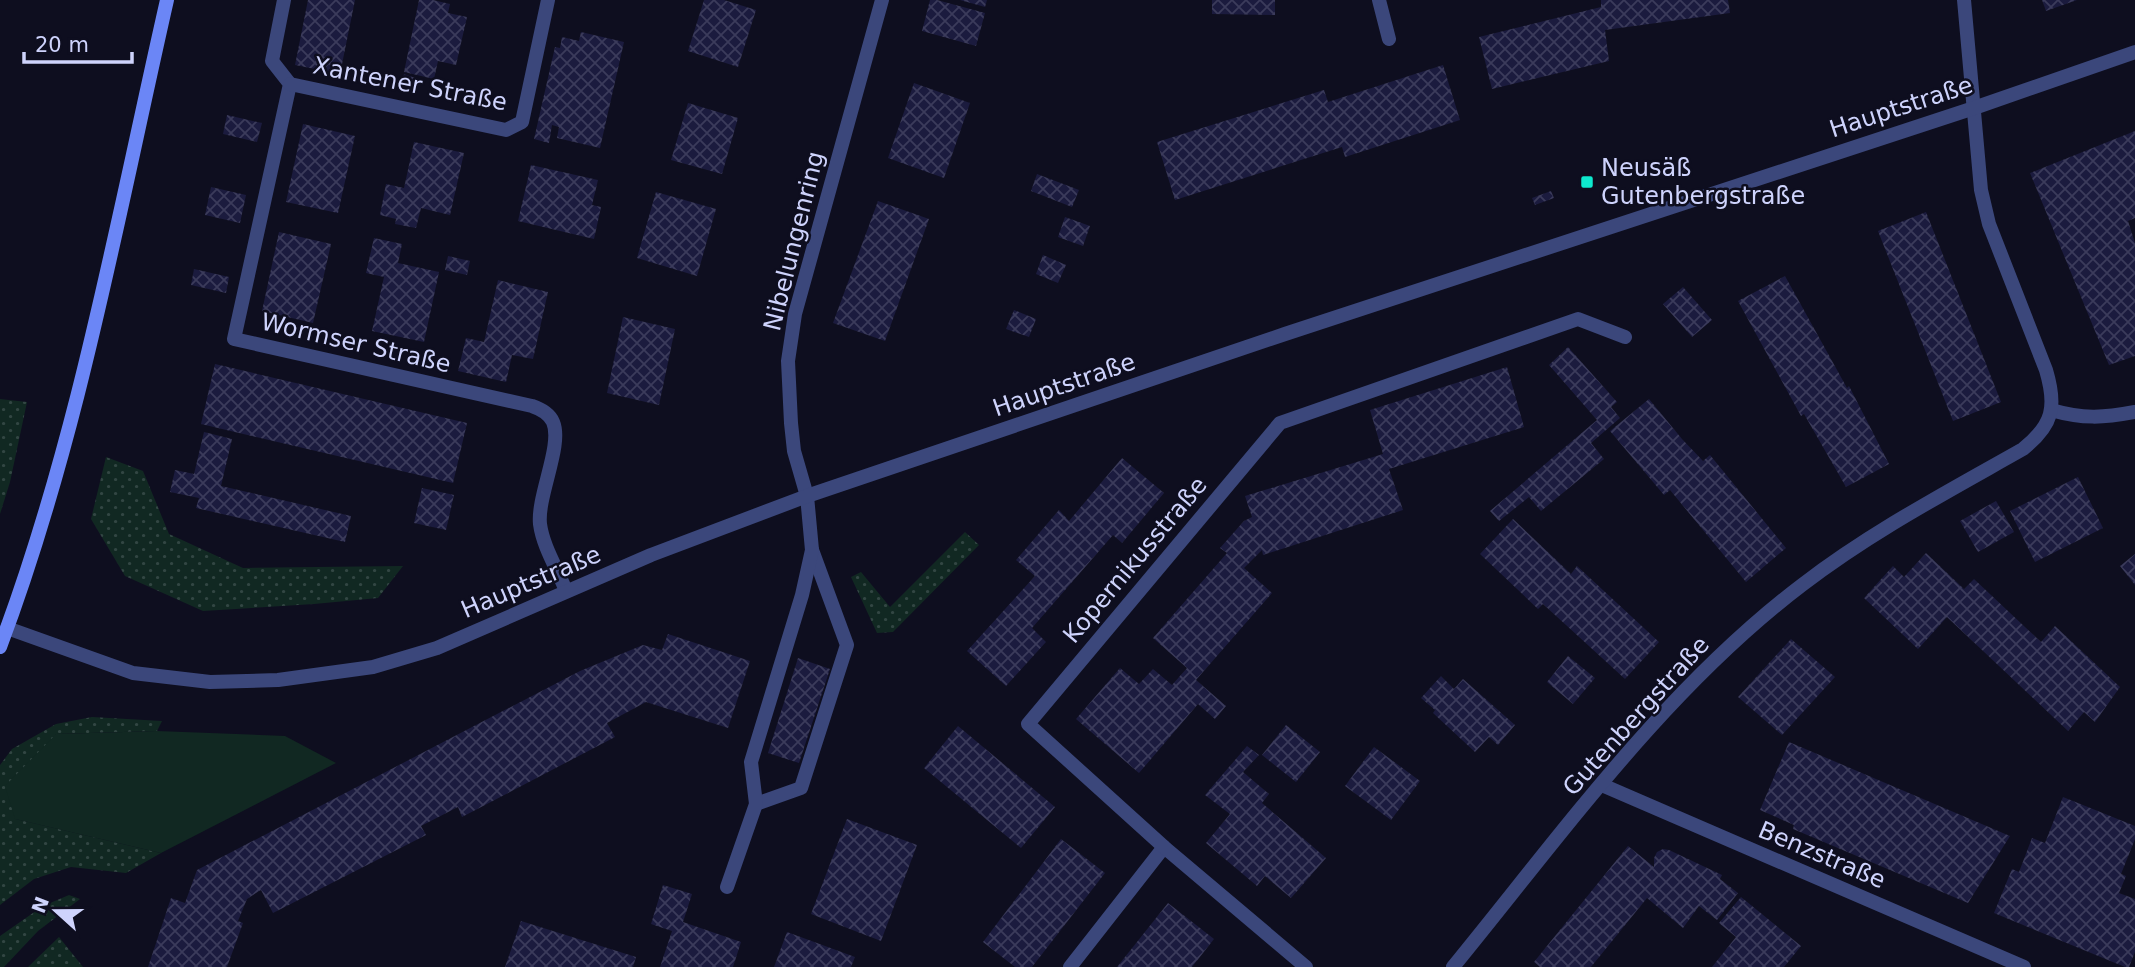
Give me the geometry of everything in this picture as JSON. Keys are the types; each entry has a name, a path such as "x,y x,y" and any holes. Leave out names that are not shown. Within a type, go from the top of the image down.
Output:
{"main road":[{"path":"0,647 4,627 40,526 84,369 166,0"}],"street":[{"path":"284,0 272,61 290,84"},
{"name":"Xantener Straße","path":"290,84 506,130 522,122 548,0"},
{"name":"Nibelungenring","path":"811,550 807,496 794,451 788,361 795,314 882,0"},
{"path":"1379,0 1389,39"},
{"path":"1964,0 1981,190 1989,224 2046,370 2051,387 2051,410 2087,418 2105,418 2135,412"},
{"name":"Hauptstraße","path":"4,627 133,673 210,682 278,680 373,667 430,650 670,547 807,496 2135,52"},
{"name":"Wormser Straße","path":"290,84 234,339 532,406 548,414 554,424 556,436 540,525 566,591"},
{"name":"Kopernikusstraße","path":"1306,967 1164,847 1028,724 1280,422 1578,319 1625,337"},
{"name":"Gutenbergstraße","path":"1453,967 1652,724 1701,672 1801,585 1898,519 2023,449 2043,431 2051,410"},
{"path":"727,887 756,804 751,762 802,595 811,550"},
{"path":"756,804 801,788 847,645 811,550"},
{"name":"Benzstraße","path":"1602,785 2024,967"},
{"path":"1070,967 1164,847"}],"green space":[{"path":"0,399 27,402 10,482 0,514"},
{"path":"106,457 143,471 169,534 243,568 403,566 378,598 203,611 125,576 91,519"},
{"path":"965,532 979,545 893,632 877,633 851,577 861,572 890,607"},
{"path":"92,717 162,721 157,731 56,734 16,819 161,853 126,873 71,867 34,879 0,905 0,765 12,749 56,724"},
{"path":"157,731 285,736 336,763 161,853 15,819 5,786 56,734"},
{"path":"69,895 80,899 38,931 4,967 0,967 0,936 43,906"},
{"path":"59,937 83,967 28,967"}],"building":[{"path":"308,0 355,0 340,74 295,65"},
{"path":"419,0 450,4 448,13 467,17 456,65 438,61 434,79 404,72"},
{"path":"704,0 724,0 756,10 738,67 688,51"},
{"path":"930,0 985,13 976,46 922,31"},
{"path":"960,0 987,0 985,7"},
{"path":"1212,0 1275,0 1275,15 1212,14"},
{"path":"1601,0 1728,0 1730,13 1605,30 1609,61 1492,89 1479,37 1601,7"},
{"path":"2042,0 2077,0 2046,11"},
{"path":"581,32 624,42 600,148 557,138 559,127 552,125 549,143 534,139 555,47 560,48 562,37 579,41"},
{"path":"1443,65 1460,120 1345,157 1342,147 1175,200 1157,142 1324,90 1328,102"},
{"path":"404,74 418,79 414,91 400,86"},
{"path":"914,83 970,103 944,178 888,158"},
{"path":"688,103 738,118 722,174 671,160"},
{"path":"227,115 262,123 257,142 223,134"},
{"path":"303,124 355,136 338,213 286,202"},
{"path":"2135,131 2135,218 2128,221 2135,243 2135,356 2109,365 2030,173"},
{"path":"414,142 464,153 450,215 421,208 416,228 395,224 396,219 380,215 386,184 404,188"},
{"path":"531,165 598,180 592,205 601,207 594,239 518,221"},
{"path":"1037,174 1079,190 1072,207 1031,191"},
{"path":"211,187 246,195 240,223 205,215"},
{"path":"1551,191 1554,198 1535,205 1532,198"},
{"path":"656,192 716,209 697,276 637,258"},
{"path":"878,201 929,219 885,341 833,323"},
{"path":"1926,212 2001,402 1953,421 1878,231"},
{"path":"1065,217 1090,226 1083,246 1058,237"},
{"path":"279,232 331,244 313,323 262,311"},
{"path":"374,238 402,244 398,263 439,272 424,342 372,331 384,277 366,273"},
{"path":"1043,255 1066,265 1058,283 1036,274"},
{"path":"448,256 470,261 467,275 445,270"},
{"path":"194,269 229,277 226,293 191,285"},
{"path":"1785,276 1847,388 1849,386 1889,464 1846,487 1804,414 1801,416 1738,301"},
{"path":"498,280 548,292 533,359 512,355 506,382 458,371 466,338 484,342"},
{"path":"1683,287 1712,320 1692,337 1663,304"},
{"path":"1014,310 1036,319 1029,337 1006,329"},
{"path":"623,317 675,329 659,405 607,393"},
{"path":"1568,347 1617,402 1611,407 1620,418 1591,443 1604,459 1541,511 1529,497 1499,521 1490,511 1597,420 1549,365"},
{"path":"215,364 467,423 453,483 201,424"},
{"path":"1507,367 1524,427 1389,469 1403,510 1263,555 1262,550 1244,568 1272,593 1196,680 1226,706 1215,719 1198,704 1139,773 1076,719 1120,668 1139,684 1153,669 1172,685 1187,668 1153,638 1227,553 1220,548 1244,521 1252,517 1245,496 1383,454 1370,410"},
{"path":"1649,399 1703,461 1710,455 1786,548 1746,582 1670,490 1664,495 1610,431"},
{"path":"204,432 232,439 221,486 351,516 345,542 196,508 199,498 170,492 175,470 194,474"},
{"path":"1122,458 1164,493 1122,543 1113,535 1032,628 1046,642 1006,686 967,651 1035,576 1016,560 1059,510 1069,521"},
{"path":"2078,477 2103,528 2035,562 2010,511"},
{"path":"422,488 454,495 446,530 414,523"},
{"path":"1996,501 2014,532 1978,552 1960,521"},
{"path":"1513,519 1571,574 1577,566 1659,642 1625,679 1543,604 1538,609 1480,554"},
{"path":"1926,553 1964,589 1974,579 2041,642 2055,626 2120,687 2095,722 2084,712 2068,731 1947,617 1918,649 1864,598 1893,566 1904,577"},
{"path":"2135,554 2135,585 2120,566"},
{"path":"668,634 750,661 728,728 646,702 607,723 615,737 462,817 458,807 454,809 421,826 426,835 273,913 261,890 256,893 247,899 238,921 243,923 227,967 148,967 171,898 185,903 197,870 580,671 643,645 662,650"},
{"path":"1791,639 1835,677 1782,735 1738,697"},
{"path":"1568,656 1595,678 1573,704 1547,682"},
{"path":"798,658 830,669 799,763 768,753"},
{"path":"1441,676 1454,689 1463,679 1515,725 1498,745 1489,737 1475,752 1433,713 1435,710 1421,698"},
{"path":"1286,725 1320,752 1296,782 1262,755"},
{"path":"958,726 1055,807 1021,848 924,768"},
{"path":"1789,742 2010,836 1968,903 1793,829 1794,825 1760,810"},
{"path":"1247,746 1259,755 1243,772 1269,794 1262,803 1326,858 1291,898 1265,876 1257,886 1206,843 1230,814 1205,795"},
{"path":"1374,747 1420,781 1391,820 1345,786"},
{"path":"2063,797 2135,826 2135,839 2121,874 2126,876 2119,893 2135,899 2135,952 2129,967 1994,913 2012,869 2019,872 2032,838 2045,843"},
{"path":"847,819 917,845 881,941 811,914"},
{"path":"1061,839 1105,873 1032,967 1015,967 983,942"},
{"path":"1628,846 1654,867 1657,852 1669,850 1722,875 1720,879 1738,893 1717,920 1699,906 1683,928 1647,898 1591,967 1540,967 1534,962"},
{"path":"663,885 692,894 683,922 741,942 733,967 660,967 672,931 651,924"},
{"path":"1741,897 1801,946 1784,967 1712,967 1736,937 1719,923"},
{"path":"1168,903 1214,939 1192,967 1117,967"},
{"path":"521,921 636,957 633,967 505,967"},
{"path":"787,932 855,957 851,967 774,967"}],"place":[{"name":"Neusäß Gutenbergstraße","path":"1587,182"}]}
